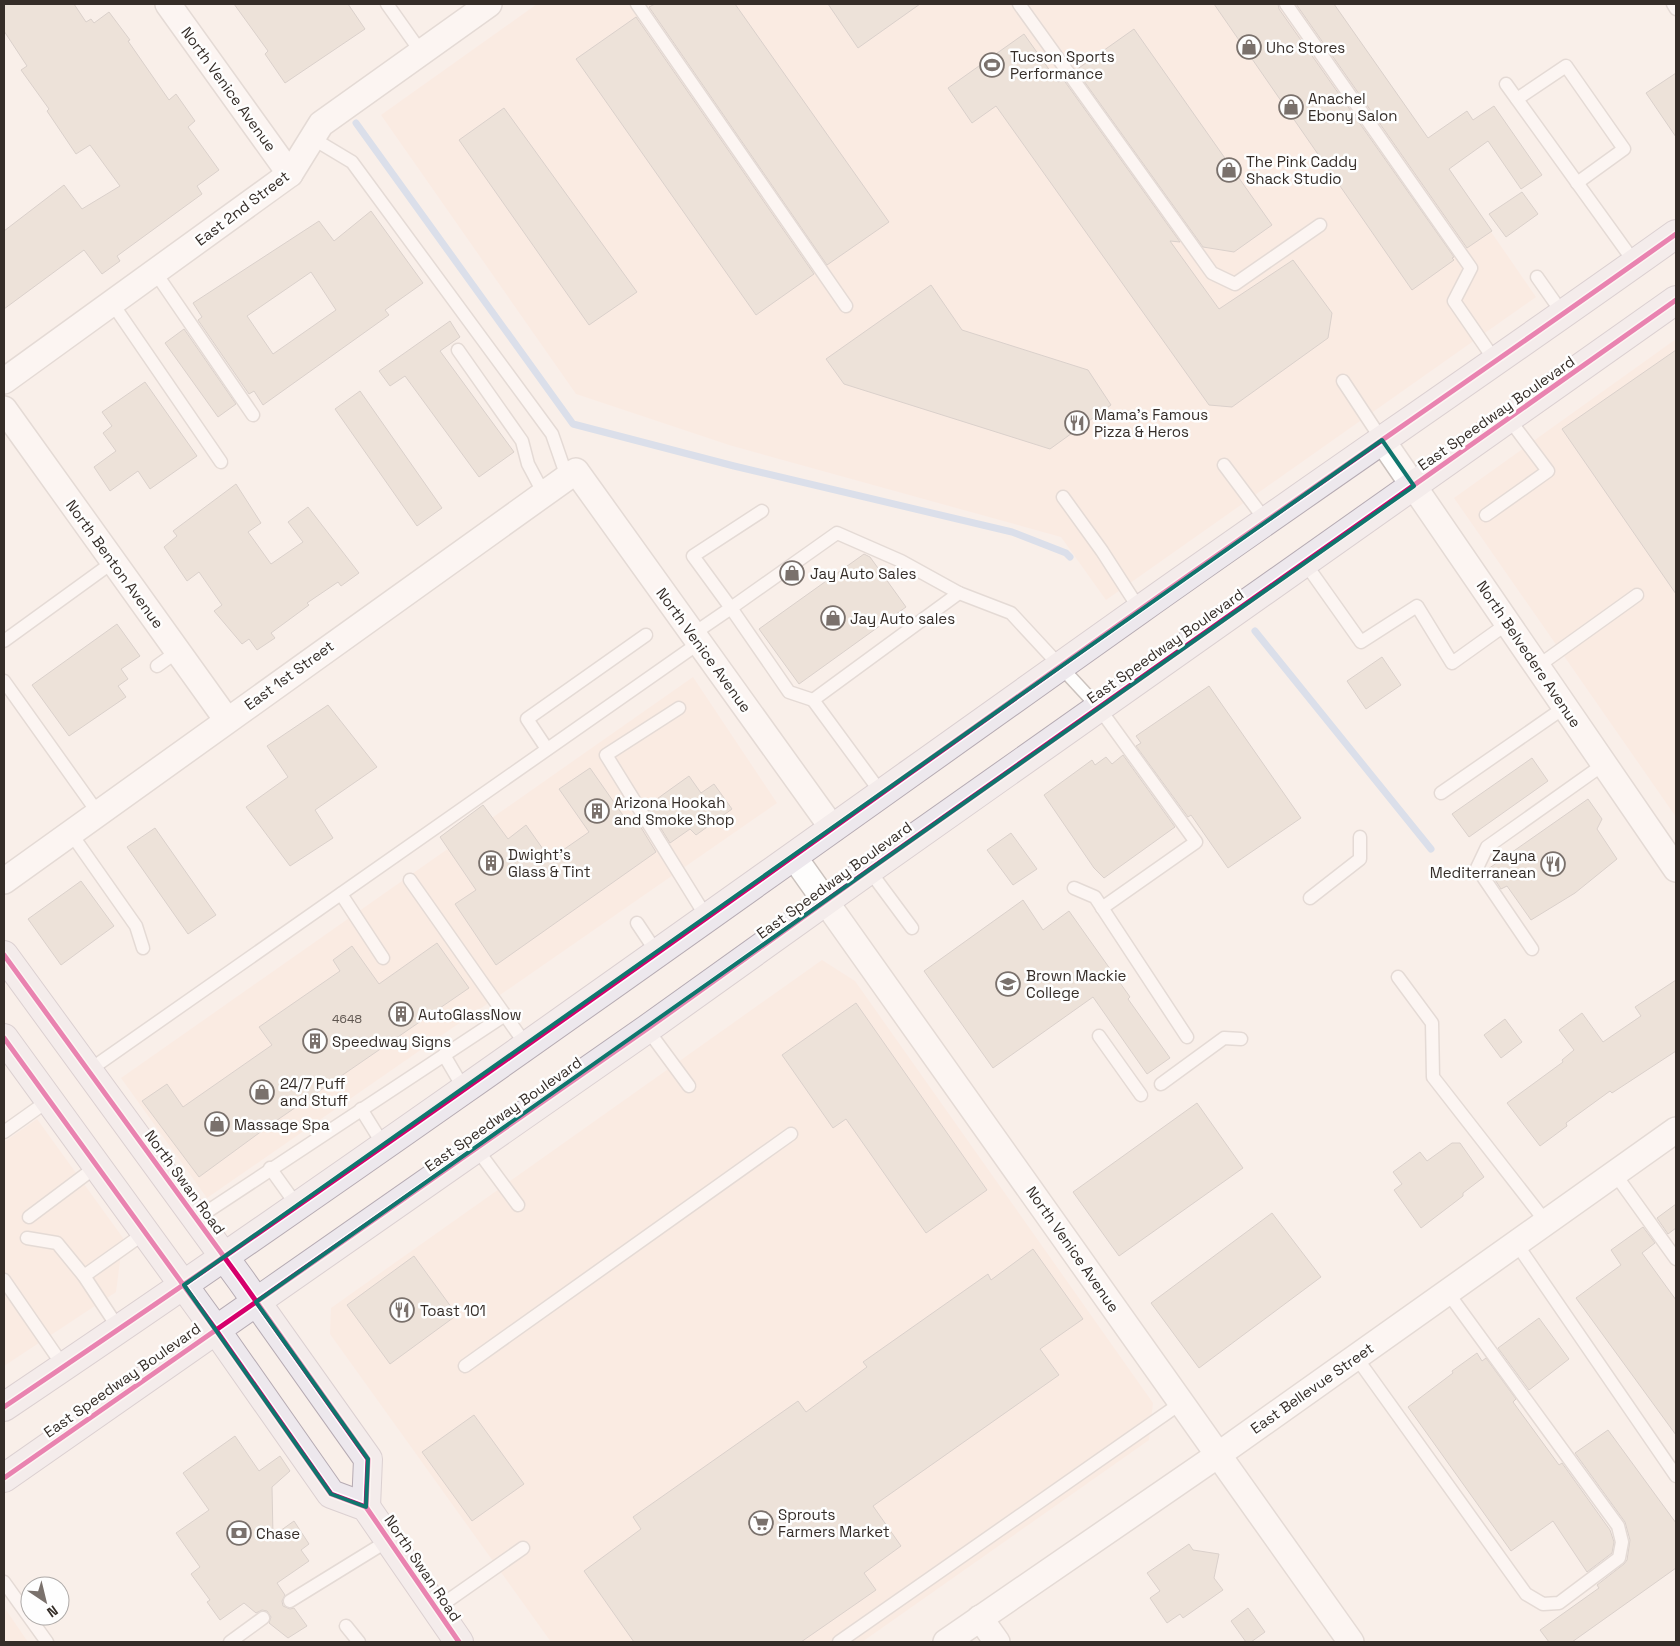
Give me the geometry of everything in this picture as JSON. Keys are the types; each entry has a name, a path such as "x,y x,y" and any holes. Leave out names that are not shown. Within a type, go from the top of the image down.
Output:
{"main road":[{"path":"4,1407 298,1207 1266,521 1496,362 1676,234"},
{"name":"East Speedway Boulevard","path":"4,1478 647,1029 1676,300"},
{"name":"North Swan Road","path":"4,954 368,1459 366,1507"},
{"name":"North Swan Road","path":"4,1038 146,1232 331,1494 366,1507 436,1610 452,1640"}],"street":[{"name":"North Venice Avenue","path":"168,4 290,174"},
{"name":"East 2nd Street","path":"4,381 290,174 321,124 489,4"},
{"name":"North Benton Avenue","path":"4,409 227,720"},
{"name":"North Belvedere Avenue","path":"1382,440 1676,867"},
{"name":"North Venice Avenue","path":"571,474 696,639 832,829"},
{"name":"East 1st Street","path":"4,881 571,474"},
{"name":"North Venice Avenue","path":"794,857 1351,1642"},
{"name":"East Bellevue Street","path":"946,1642 1218,1455 1676,1130"},
{"path":"980,1618 997,1642"}],"lane":[{"path":"387,4 421,52"},
{"path":"637,4 846,306"},
{"path":"1019,4 1212,273 1234,284 1320,225"},
{"path":"1286,4 1471,268 1454,300 1496,362"},
{"path":"1673,4 1676,9"},
{"path":"1517,99 1566,66 1624,149 1578,183"},
{"path":"1506,84 1635,263"},
{"path":"312,138 352,162 552,434 571,474"},
{"path":"155,272 253,415"},
{"path":"1537,277 1564,314"},
{"path":"112,303 221,462"},
{"path":"458,350 522,441 528,464 544,494"},
{"path":"1343,381 1382,440"},
{"path":"1486,515 1548,471 1509,419"},
{"path":"1224,465 1266,521"},
{"path":"1063,497 1102,551 1140,610"},
{"path":"762,511 693,556 789,692 813,700 882,794"},
{"path":"88,1070 547,749 696,639 731,608 837,533 901,561 959,593 1011,613 1099,708 1196,842 1102,908"},
{"path":"4,641 113,562"},
{"path":"1305,563 1361,642 1417,606 1452,663 1508,623"},
{"path":"813,700 959,593"},
{"path":"1538,666 1637,595"},
{"path":"547,749 527,720 646,635"},
{"path":"157,666 178,651"},
{"path":"4,681 98,813"},
{"path":"1441,793 1565,706"},
{"path":"679,708 606,755 707,918"},
{"path":"1532,949 1477,868 1487,847 1604,764"},
{"path":"70,832 136,926 143,948"},
{"path":"1310,898 1360,859 1360,837"},
{"path":"869,870 912,928"},
{"path":"410,880 526,1046"},
{"path":"1074,888 1095,897 1187,1037"},
{"path":"341,894 383,958"},
{"path":"637,923 658,953"},
{"path":"1398,977 1432,1023 1433,1077 1546,1222"},
{"path":"196,1219 270,1168 504,1015"},
{"path":"647,1029 689,1086"},
{"path":"1099,1036 1140,1095"},
{"path":"1161,1084 1224,1038 1240,1039"},
{"path":"444,1055 464,1089"},
{"path":"4,1132 49,1100"},
{"path":"361,1109 384,1146"},
{"path":"465,1366 791,1134"},
{"path":"476,1148 518,1205"},
{"path":"28,1217 97,1166"},
{"path":"270,1168 298,1207"},
{"path":"1615,1174 1676,1259"},
{"path":"84,1276 146,1232"},
{"path":"26,1238 57,1243 84,1276 119,1329"},
{"path":"1516,1244 1676,1476"},
{"path":"4,1280 64,1367"},
{"path":"1356,1357 1526,1594 1543,1604 1559,1603 1619,1558 1622,1542 1618,1526 1448,1293"},
{"path":"839,1642 1181,1403"},
{"path":"290,1601 389,1540"},
{"path":"436,1610 523,1548"},
{"path":"4,1582 47,1642"},
{"path":"230,1642 263,1618"},
{"path":"346,1626 359,1642"}],"highlighted area":[{"path":"1382,440 1414,486 256,1302 368,1459 366,1507 331,1494 184,1285"}],"shaded area":[{"path":"537,4 1334,4 1536,297 1106,600 1061,537 729,445 576,394 381,115"},
{"path":"1676,339 1676,817 1454,498"},
{"path":"693,677 777,803 207,1198 121,1078"},
{"path":"822,960 855,981 1153,1403 1149,1440 862,1642 551,1642 330,1334 331,1308"},
{"path":"37,1119 123,1238 116,1292 4,1366 4,1142"},
{"path":"4,1607 28,1642 4,1642"}],"building":[{"path":"4,4 74,4 86,22 91,19 94,23 109,12 130,40 128,41 169,100 176,94 195,121 188,127 219,170 197,186 202,194 117,256 120,261 102,274 84,250 4,309 4,231 64,185 82,209 120,186 90,145 76,154 47,111 49,109 21,70 27,66 4,31"},
{"path":"234,4 348,4 365,29 285,83 265,54 268,51"},
{"path":"655,4 735,4 889,222 827,265 649,7"},
{"path":"828,4 920,4 858,48"},
{"path":"1214,4 1278,4 1279,9 1454,257 1452,258 1454,260 1412,290"},
{"path":"1296,4 1334,4 1428,138 1467,111 1473,120 1494,106 1542,175 1521,189 1488,141 1449,169 1492,231 1467,248"},
{"path":"636,17 814,274 756,315 576,59"},
{"path":"1134,29 1272,225 1234,252 1203,247 1076,70"},
{"path":"1024,34 1058,82 1063,79 1180,242 1170,241 1219,309 1293,260 1332,313 1328,338 1232,407 1209,405 996,106 972,123 948,88"},
{"path":"1676,73 1676,137 1646,93"},
{"path":"504,108 637,292 589,325 459,140"},
{"path":"1522,192 1538,214 1506,237 1489,214"},
{"path":"371,211 423,283 385,310 389,315 263,405 254,391 249,394 198,320 202,317 193,303 319,221 334,241","holes":["311,272 336,310 273,354 247,316"]},
{"path":"931,285 962,330 1088,370 1111,405 1050,449 844,384 826,359"},
{"path":"450,321 460,337 440,351 514,452 479,477 405,376 390,386 379,371"},
{"path":"184,329 236,404 218,417 165,343"},
{"path":"1676,350 1676,594 1562,429"},
{"path":"145,382 197,456 150,489 138,471 110,491 94,467 116,451 103,433 112,426 102,412"},
{"path":"360,391 442,508 417,526 335,409"},
{"path":"236,484 261,523 248,532 271,564 303,542 288,522 308,507 359,573 341,586 338,582 307,603 309,605 271,633 275,638 257,650 249,639 242,644 214,611 222,605 199,572 187,581 164,547 177,536 173,531"},
{"name":"Jay Auto sales","path":"864,554 870,557 906,607 799,684 759,629"},
{"path":"117,624 140,656 121,669 128,679 118,686 126,697 69,736 32,685"},
{"path":"1382,657 1401,685 1366,709 1347,681"},
{"path":"1209,686 1301,818 1228,868 1191,815 1188,817 1136,746 1141,743 1136,736"},
{"path":"328,705 377,767 315,810 333,838 290,866 246,807 288,777 267,746"},
{"path":"1123,755 1175,827 1104,878 1094,868 1044,795 1092,760 1095,765 1106,757 1112,764"},
{"path":"1532,758 1548,781 1469,837 1452,814"},
{"path":"590,768 627,821 634,816 656,852 496,965 455,904 476,890 440,837 483,805 508,839 526,825 550,859 589,832 559,789"},
{"path":"689,776 701,793 714,784 732,809 696,835 690,829 670,843 647,806"},
{"name":"Zayna Mediterranean","path":"1588,799 1602,819 1597,829 1617,859 1575,893 1531,920 1507,886 1501,889 1488,869"},
{"path":"155,828 216,915 188,934 127,847"},
{"path":"1011,833 1037,869 1013,885 987,850"},
{"path":"81,881 114,926 61,965 28,919"},
{"name":"Brown Mackie College","path":"1023,900 1043,930 1069,911 1130,997 1128,999 1170,1058 1147,1074 1093,997 993,1068 924,971"},
{"path":"437,943 469,988 270,1125 199,1177 142,1101 167,1084 183,1107 272,1045 259,1027 340,971 333,960 352,946 379,984"},
{"path":"1676,980 1676,1051 1612,1093 1610,1091 1566,1123 1567,1126 1540,1146 1507,1103 1563,1062 1562,1060 1574,1050 1559,1030 1582,1013 1603,1042 1641,1016 1635,1007"},
{"path":"856,1003 987,1190 926,1233 846,1119 833,1128 782,1055"},
{"path":"1505,1019 1522,1042 1501,1058 1484,1035"},
{"path":"1197,1103 1243,1168 1119,1256 1073,1192"},
{"path":"1452,1143 1460,1143 1484,1177 1463,1193 1463,1196 1421,1228 1394,1190 1402,1184 1393,1172 1420,1152 1427,1161"},
{"path":"1676,1204 1676,1228 1668,1234 1657,1218"},
{"path":"1272,1213 1321,1277 1199,1368 1151,1303"},
{"path":"1643,1227 1655,1243 1642,1253 1676,1300 1676,1435 1576,1298 1621,1265 1611,1250"},
{"path":"1033,1249 1083,1319 1040,1349 1059,1375 873,1506 901,1546 864,1573 876,1590 801,1642 634,1642 584,1571 641,1529 633,1517 798,1401 806,1412 867,1367 863,1362 988,1274 991,1280"},
{"name":"Toast 101","path":"414,1256 457,1315 390,1364 347,1305"},
{"path":"1539,1318 1569,1359 1529,1390 1498,1348"},
{"path":"1477,1353 1482,1361 1486,1358 1516,1399 1513,1402 1559,1465 1562,1463 1610,1530 1614,1542 1612,1553 1587,1572 1553,1521 1511,1551 1408,1407"},
{"path":"474,1415 524,1484 472,1521 422,1452"},
{"path":"1608,1430 1676,1523 1676,1568 1572,1642 1549,1642 1540,1630 1599,1588 1597,1585 1627,1560 1630,1540 1625,1522 1575,1453"},
{"name":"Chase","path":"235,1436 259,1471 280,1456 290,1471 272,1487 273,1536 294,1521 309,1544 301,1550 309,1561 277,1583 285,1595 282,1601 283,1606 290,1609 294,1608 307,1626 288,1638 269,1623 271,1617 267,1611 262,1610 256,1613 244,1603 220,1620 207,1602 210,1600 191,1574 200,1567 176,1533 209,1510 183,1473"},
{"path":"1189,1544 1193,1550 1219,1554 1214,1578 1223,1590 1183,1618 1180,1614 1167,1623 1150,1598 1160,1591 1147,1573"},
{"path":"1248,1608 1265,1632 1251,1642 1246,1642 1231,1621"}],"waterway":[{"path":"356,123 573,424 734,466 1012,532 1066,553 1070,557"},
{"path":"1255,631 1431,849"}],"cycle path":[{"path":"4,1407 432,1112 1205,564 1676,234"},
{"path":"4,1478 647,1029 1676,300"},
{"path":"4,955 241,1280 368,1459 366,1507"},
{"path":"4,1038 216,1330 331,1494 366,1507 459,1642"}],"place":[{"name":"Uhc Stores","path":"1249,47"},
{"name":"Tucson Sports Performance","path":"992,65"},
{"name":"Anachel Ebony Salon","path":"1291,107"},
{"name":"The Pink Caddy Shack Studio","path":"1229,170"},
{"name":"Mama's Famous Pizza & Heros","path":"1077,423"},
{"name":"Jay Auto Sales","path":"792,573"},
{"name":"Jay Auto sales","path":"833,618"},
{"name":"Arizona Hookah and Smoke Shop","path":"597,811"},
{"name":"Dwight's Glass & Tint","path":"491,863"},
{"name":"Zayna Mediterranean","path":"1553,864"},
{"name":"Brown Mackie College","path":"1008,984"},
{"name":"AutoGlassNow","path":"401,1014"},
{"name":"Speedway Signs","path":"315,1041"},
{"name":"24/7 Puff and Stuff","path":"262,1092"},
{"name":"Massage Spa","path":"217,1124"},
{"name":"Toast 101","path":"402,1310"},
{"name":"Sprouts Farmers Market","path":"761,1523"},
{"name":"Chase","path":"239,1533"}]}
